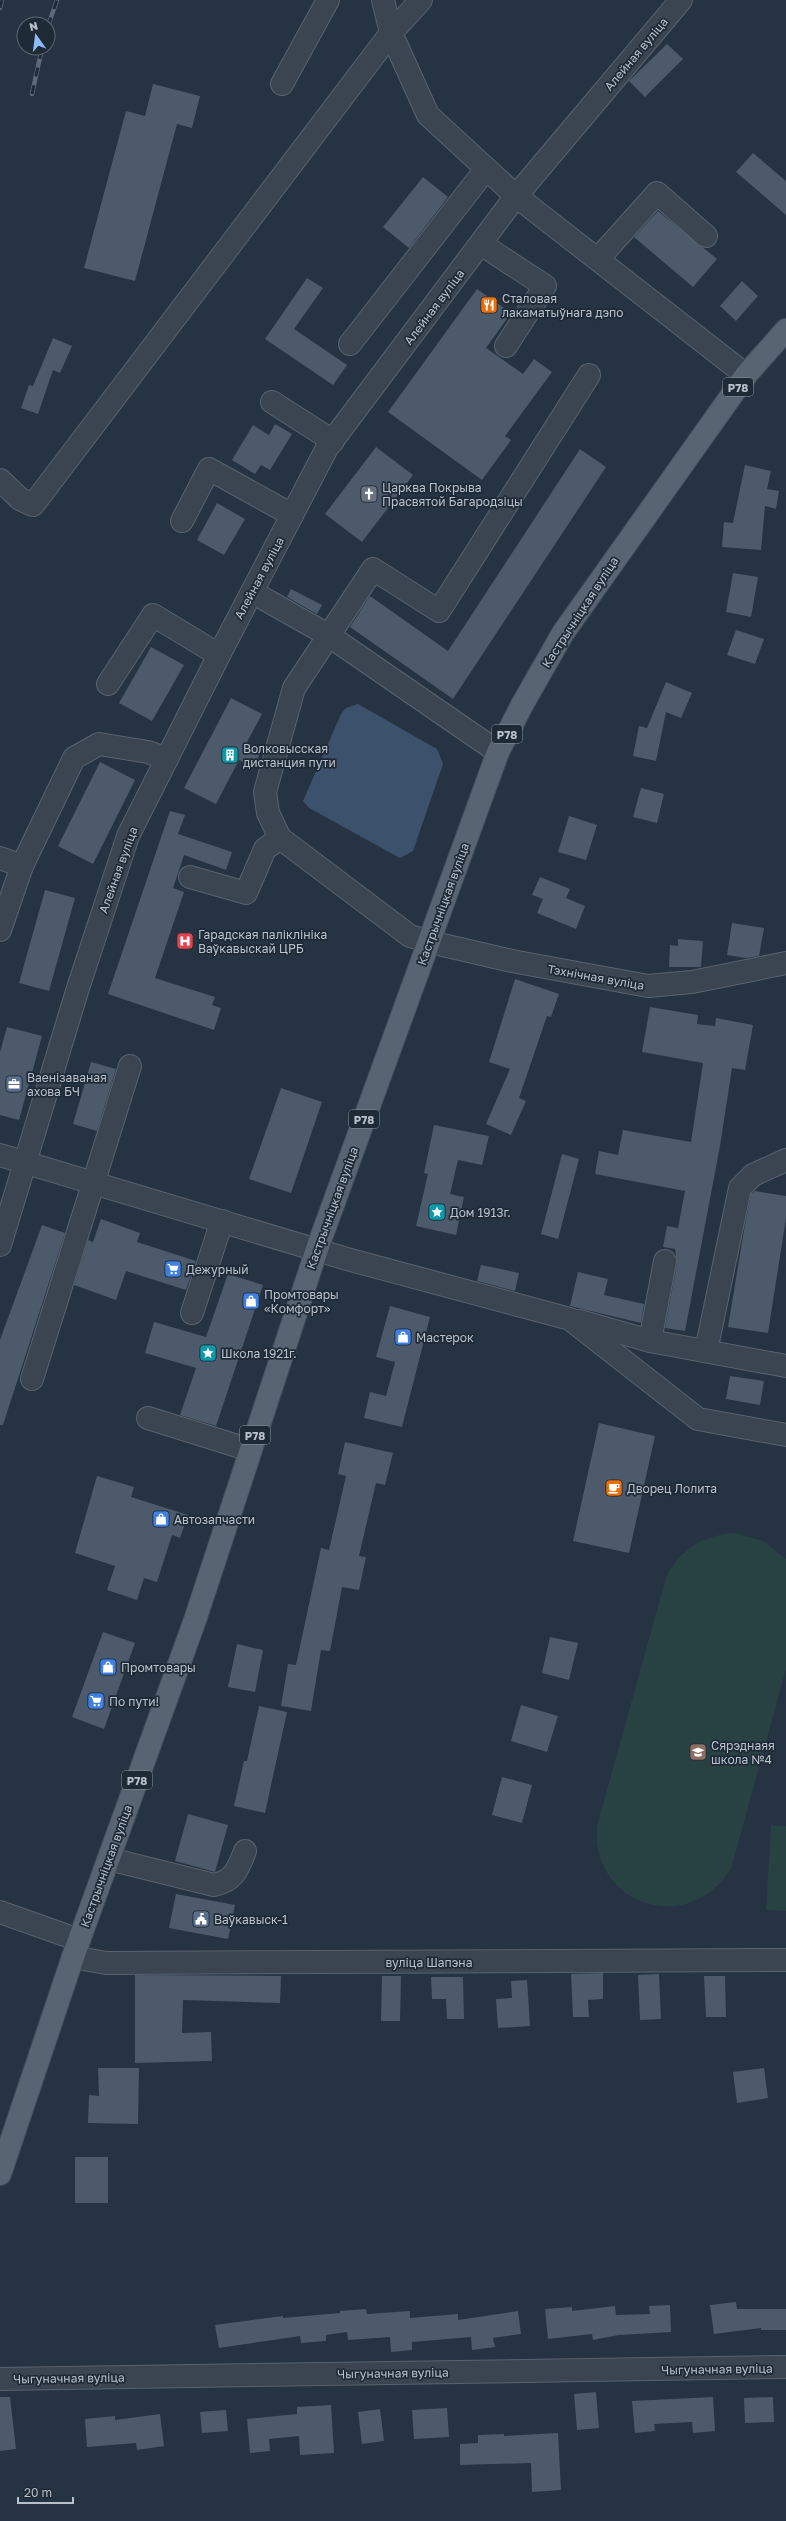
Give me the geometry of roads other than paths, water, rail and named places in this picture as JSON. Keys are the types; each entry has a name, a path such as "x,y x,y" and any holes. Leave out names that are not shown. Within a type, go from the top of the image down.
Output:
{"main road":[{"name":"Кастрычніцкая вуліца","path":"0,2174 76,1948 195,1620 317,1249 386,1055 430,942 498,752 522,705 563,633 746,375 786,330"}],"street":[{"path":"282,84 328,0"},
{"path":"383,0 391,33 428,115 516,196 746,375"},
{"path":"0,480 20,499 33,504 391,33 421,0"},
{"name":"Алейная вуліца","path":"0,1245 78,988 128,836 219,655 333,441 516,196 681,0"},
{"path":"350,344 486,169"},
{"path":"598,259 657,193 706,236"},
{"path":"481,244 545,286 506,346"},
{"path":"190,877 246,893 265,849 280,838 268,813 264,792 294,688 328,635 373,568 439,611 589,375"},
{"path":"272,402 333,441"},
{"path":"182,521 209,469 292,516"},
{"path":"252,592 328,635 498,752"},
{"path":"108,684 153,615 219,655"},
{"path":"0,930 22,866 74,758 99,744 148,752 167,759"},
{"name":"Тэхнічная вуліца","path":"280,838 410,936 430,942 512,961 648,986 692,982 786,963"},
{"path":"0,858 22,866"},
{"path":"32,1379 92,1182 130,1066"},
{"path":"0,1155 317,1249 650,1341 786,1366"},
{"path":"706,1351 740,1188 753,1176 786,1160"},
{"path":"192,1313 222,1221"},
{"path":"650,1341 665,1261"},
{"path":"570,1319 698,1419 786,1435"},
{"path":"148,1418 250,1450"},
{"path":"109,1859 214,1885 223,1883 235,1875 245,1851"},
{"path":"0,1912 76,1948"},
{"name":"вуліца Шапэна","path":"76,1948 106,1963 786,1960"},
{"name":"Чыгуначная вуліца","path":"0,2379 786,2367"}],"water":[{"path":"358,704 437,749 443,764 413,851 400,858 309,808 303,801 341,714 346,708"}],"railway":[{"path":"0,8 2,0"},
{"path":"51,16 57,0"},
{"path":"32,94 40,56"}],"place":[{"name":"Сталовая лакаматыўнага дэпо","path":"489,305"},
{"name":"Царква Покрыва Прасвятой Багародзіцы","path":"369,494"},
{"name":"Волковысская дистанция пути","path":"230,755"},
{"name":"Гарадская паліклініка Ваўкавыскай ЦРБ","path":"185,941"},
{"name":"Ваенізаваная ахова БЧ","path":"14,1084"},
{"name":"Дом 1913г.","path":"437,1212"},
{"name":"Дежурный","path":"173,1269"},
{"name":"Промтовары «Комфорт»","path":"251,1301"},
{"name":"Мастерок","path":"403,1337"},
{"name":"Школа 1921г.","path":"208,1353"},
{"name":"Дворец Лолита","path":"614,1488"},
{"name":"Автозапчасти","path":"161,1519"},
{"name":"Промтовары","path":"108,1667"},
{"name":"По пути!","path":"96,1701"},
{"name":"Сярэднаяя школа №4","path":"698,1752"},
{"name":"Ваўкавыск-1","path":"201,1919"}]}
